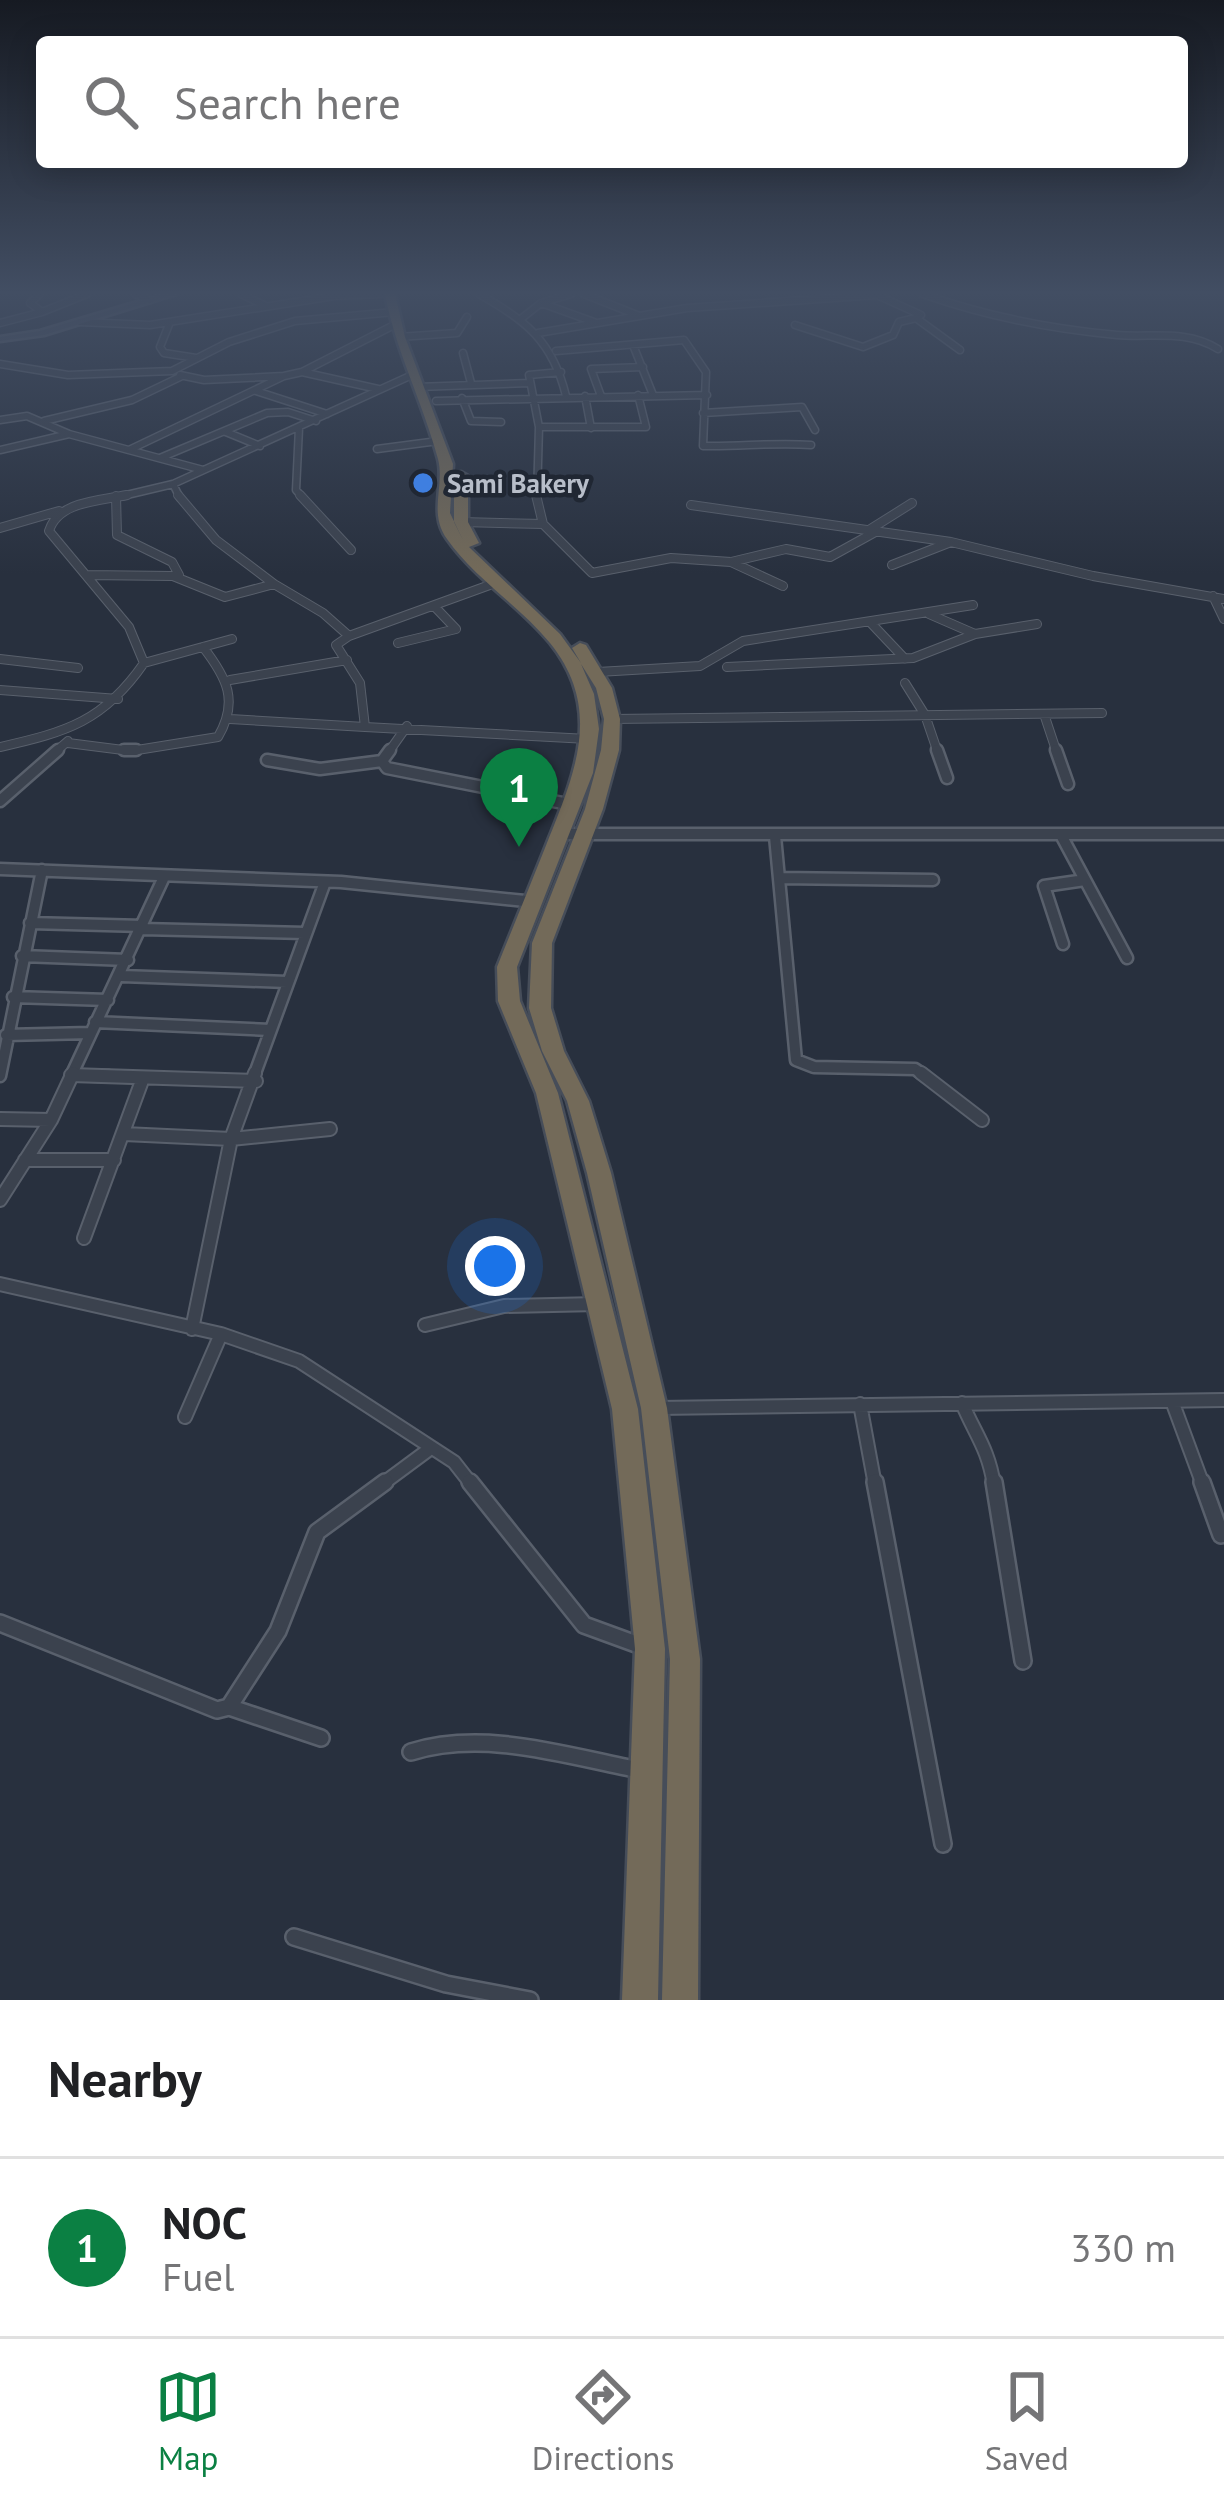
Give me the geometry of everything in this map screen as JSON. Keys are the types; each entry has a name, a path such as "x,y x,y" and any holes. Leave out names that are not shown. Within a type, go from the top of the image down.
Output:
{"highway":[{"path":"424,387 446,464 443,513 451,535 498,583 554,627 580,670 590,701 592,740 537,974 546,1029 578,1101 599,1173 654,1408 685,1659 680,2000"},
{"path":"424,387 461,464 460,522 481,554 598,672 612,719 604,776 535,902 507,968 509,1001 548,1093 625,1408 650,1648 640,2000"}],"street":[{"path":"39,422 132,400 158,387"},
{"path":"129,450 263,387"},
{"path":"373,387 417,387"},
{"path":"425,387 462,398 707,394"},
{"path":"531,387 539,427 536,491 544,524 598,575 671,559 731,562 790,549 830,557 912,503"},
{"path":"564,387 566,397"},
{"path":"598,387 601,396"},
{"path":"651,387 653,395"},
{"path":"707,387 703,446 744,447 760,441 811,445"},
{"path":"0,528 173,484 381,389"},
{"path":"256,391 328,414"},
{"path":"539,427 646,428 638,395"},
{"path":"585,396 591,428"},
{"path":"462,398 471,421 501,422"},
{"path":"703,412 802,406 815,430"},
{"path":"157,459 279,411 316,421"},
{"path":"0,420 27,416 69,434 203,470"},
{"path":"299,428 296,490 351,550"},
{"path":"226,432 260,446"},
{"path":"0,450 69,434"},
{"path":"377,449 438,441"},
{"path":"173,484 182,504 225,547 349,636"},
{"path":"116,496 117,535 172,562 179,575"},
{"path":"691,506 951,542 1093,576 1224,599"},
{"path":"68,508 53,518 49,531 129,627 144,663"},
{"path":"460,522 544,524"},
{"path":"892,565 951,542"},
{"path":"731,562 783,586"},
{"path":"86,575 179,575 225,597 274,584"},
{"path":"365,727 367,696 361,677 336,645 462,592 498,583"},
{"path":"1213,596 1224,619"},
{"path":"598,672 700,666 742,641 973,605"},
{"path":"398,643 456,629 434,606"},
{"path":"928,614 975,634"},
{"path":"870,622 905,659"},
{"path":"727,667 905,659 975,634 1037,624"},
{"path":"0,801 68,737 121,700 144,663 232,639"},
{"path":"0,747 68,737 143,750 218,737 230,719 230,680 202,647"},
{"path":"0,659 78,668"},
{"path":"230,680 347,660"},
{"path":"905,683 925,715 946,778"},
{"path":"0,690 121,700"},
{"path":"612,719 1102,713"},
{"path":"1044,714 1068,784"},
{"path":"230,719 592,740"},
{"path":"267,760 320,769 382,760 407,726"},
{"path":"382,760 387,768 574,805"},
{"path":"571,834 1224,834"},
{"path":"1061,835 1127,958"},
{"path":"776,836 796,1060 814,1066 915,1069 982,1120"},
{"path":"0,869 325,882 535,902"},
{"path":"0,1076 42,870"},
{"path":"0,1201 51,1120 122,976 164,877"},
{"path":"779,878 933,880"},
{"path":"1064,944 1044,886 1085,880"},
{"path":"192,1328 231,1139 325,882"},
{"path":"30,923 305,933"},
{"path":"22,956 128,960"},
{"path":"122,976 287,982"},
{"path":"13,997 108,1000"},
{"path":"6,1035 93,1028 270,1030"},
{"path":"71,1075 256,1081"},
{"path":"84,1238 143,1078"},
{"path":"0,1119 51,1120"},
{"path":"124,1134 231,1139 330,1130"},
{"path":"26,1160 114,1160"},
{"path":"568,1175 599,1173"},
{"path":"0,1284 221,1334 299,1361 454,1462 584,1625 650,1648"},
{"path":"425,1325 504,1306 598,1304"},
{"path":"185,1417 221,1334"},
{"path":"625,1408 1224,1400"},
{"path":"1172,1401 1221,1535"},
{"path":"962,1403 974,1432 988,1448 1023,1660"},
{"path":"860,1404 943,1844"},
{"path":"229,1707 278,1631 316,1532 431,1448"},
{"path":"0,1622 217,1710 229,1707 321,1738"},
{"path":"411,1752 430,1742 460,1740 644,1770"},
{"path":"294,1937 446,1984 530,2000"}],"place":[{"name":"Sami Bakery","path":"423,483"},
{"name":"NOC","path":"519,847"}]}
